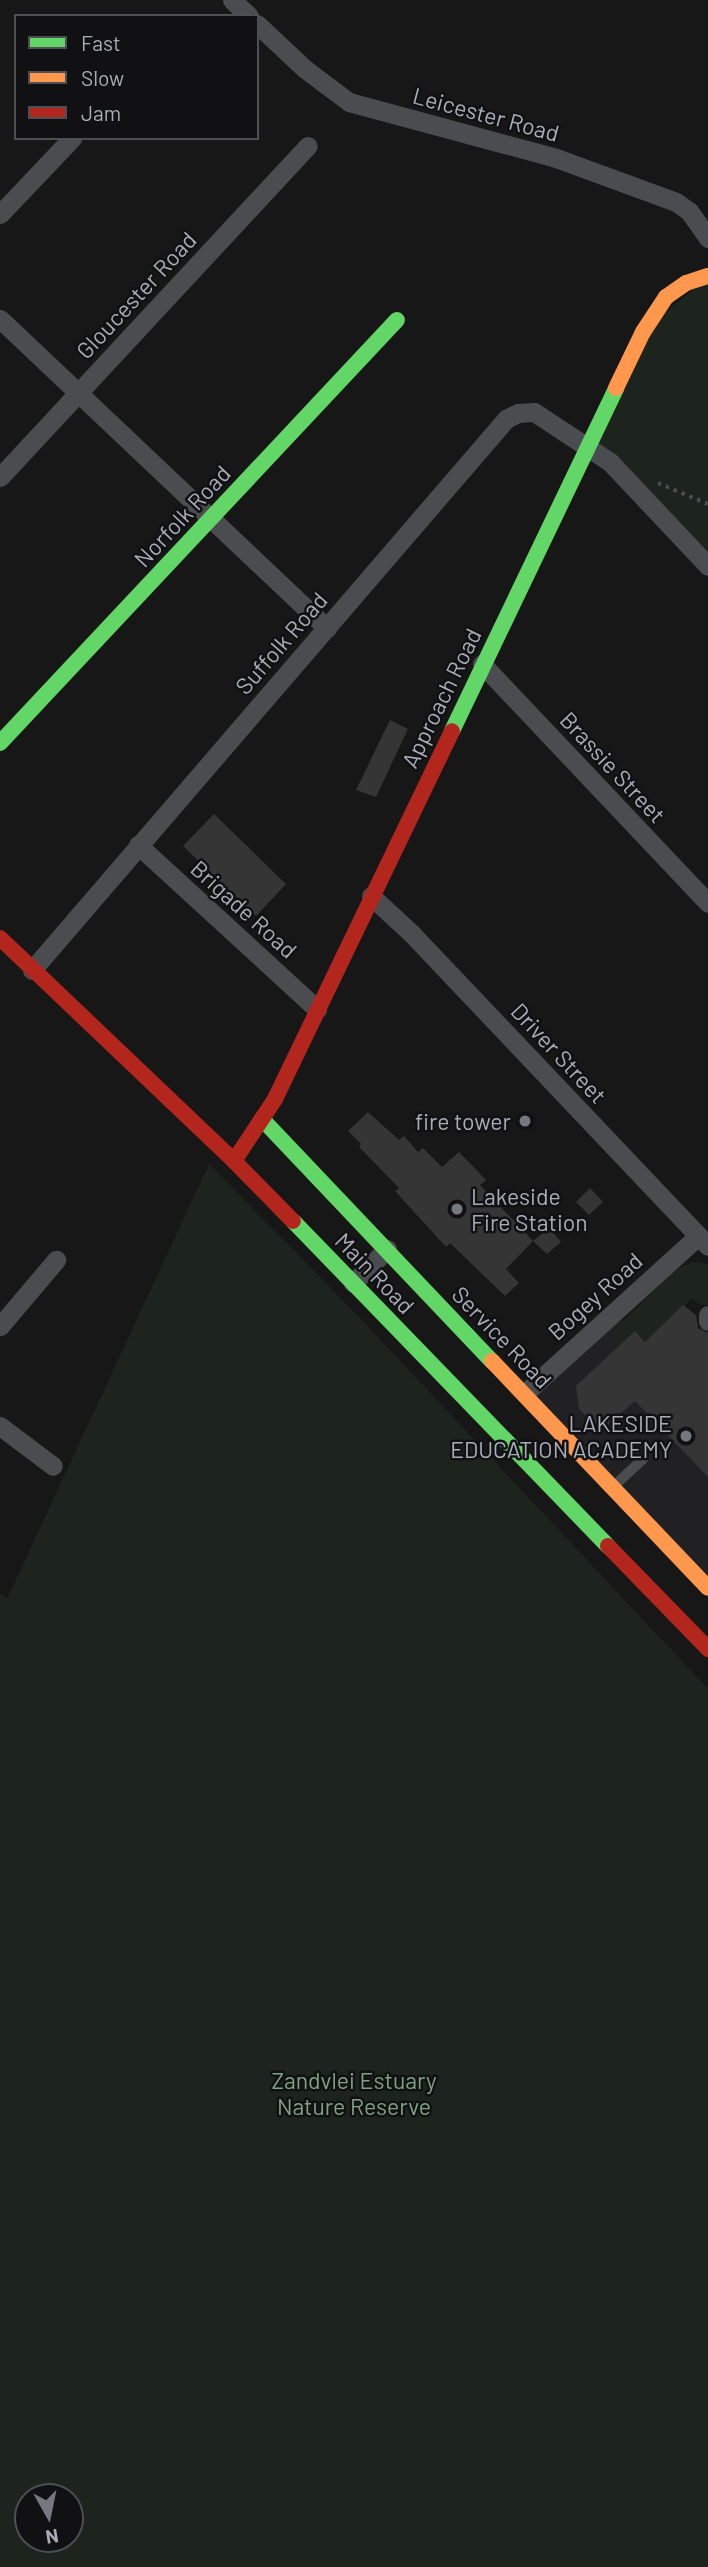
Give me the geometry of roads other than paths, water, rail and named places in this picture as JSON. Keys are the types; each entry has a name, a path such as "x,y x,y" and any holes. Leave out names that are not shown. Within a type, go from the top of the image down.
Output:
{"street":[{"path":"232,0 247,14"},
{"name":"Leicester Road","path":"259,26 325,86 349,102 556,158 676,202 689,211 708,238"},
{"path":"0,214 70,140"},
{"name":"Gloucester Road","path":"0,477 308,146"},
{"name":"Approach Road","path":"234,1161 275,1099 586,449 660,304 687,283 708,276"},
{"path":"0,319 327,628"},
{"name":"Norfolk Road","path":"0,743 397,320"},
{"name":"Suffolk Road","path":"32,970 506,419 518,413 534,412 586,449 610,462 708,566"},
{"name":"Brassie Street","path":"482,664 708,903"},
{"name":"Brigade Road","path":"138,845 317,1009"},
{"name":"Driver Street","path":"372,897 412,934 703,1241"},
{"name":"Main Road","path":"0,939 234,1161 708,1649"},
{"name":"Service Road","path":"261,1119 614,1486 708,1588"},
{"name":"Bogey Road","path":"525,1393 703,1241"},
{"path":"354,1283 387,1249"},
{"path":"0,1326 56,1260"},
{"path":"708,1315 708,1321"},
{"path":"0,1426 53,1466"}],"lane":[{"path":"614,1486 643,1459"}],"place":[{"name":"fire tower","path":"525,1121"},
{"name":"Lakeside Fire Station","path":"457,1209"},
{"name":"LAKESIDE EDUCATION ACADEMY","path":"686,1436"}],"park label":[{"name":"Zandvlei Estuary Nature Reserve","path":"354,2093"}]}
